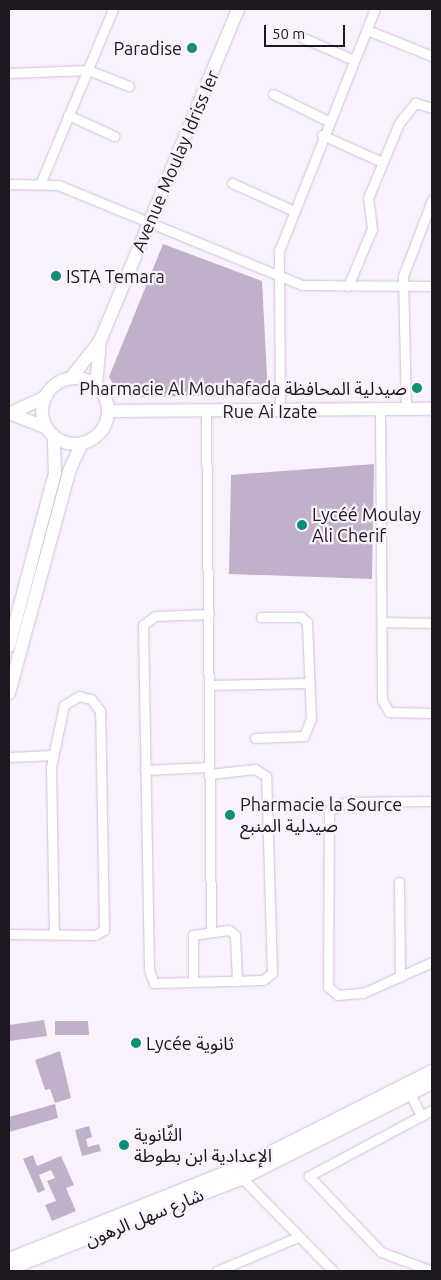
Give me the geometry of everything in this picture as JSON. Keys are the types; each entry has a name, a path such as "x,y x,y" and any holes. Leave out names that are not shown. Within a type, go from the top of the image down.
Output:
{"street":[{"path":"41,182 113,9"},
{"name":"Avenue Moulay Idriss Ier","path":"100,340 238,9"},
{"path":"280,412 277,277 279,251 292,210 375,9"},
{"path":"367,30 432,56"},
{"path":"301,37 354,60"},
{"path":"9,73 88,70 129,86"},
{"path":"273,94 328,120"},
{"path":"348,286 371,233 368,198 382,162 412,105 432,108"},
{"path":"68,115 114,136"},
{"path":"322,136 382,162"},
{"path":"9,184 41,182 149,223 277,277 302,285 432,286"},
{"path":"232,183 292,210"},
{"path":"406,409 402,286 432,200"},
{"path":"10,413 46,397 71,378 100,340"},
{"path":"9,693 70,469 82,443 100,432 108,411 96,386 100,340"},
{"path":"71,378 96,386"},
{"path":"9,646 56,473 51,432 43,417 46,397"},
{"name":"Rue Ai Izate","path":"108,411 280,412 432,409"},
{"path":"380,410 385,710 432,713"},
{"path":"206,412 212,930"},
{"path":"10,413 51,432 82,443"},
{"path":"146,770 258,770 266,776 272,973 263,980 157,983 149,975 143,625 155,616 209,614"},
{"path":"255,738 307,734 309,683 306,619 261,617"},
{"path":"383,622 432,623"},
{"path":"209,685 309,683"},
{"path":"9,934 54,933 98,935 105,926 100,711 91,699 73,698 64,705 53,755 54,933"},
{"path":"9,757 53,755"},
{"path":"432,801 346,802 334,807 327,817 328,987 334,994 351,996 432,962"},
{"path":"399,882 400,977"},
{"path":"193,982 192,938 197,931 212,930 229,930 235,935 237,981"},
{"path":"408,1090 432,1071"},
{"path":"333,1271 238,1174 408,1090 432,1083"},
{"path":"408,1090 421,1116"},
{"name":"شارع سهل الرهون","path":"9,1259 278,1161 408,1090"},
{"path":"432,1110 324,1165 309,1179 381,1252 432,1271"},
{"name":"شارع سهل الرهون","path":"9,1269 238,1174"},
{"path":"217,1271 298,1237"}],"building":[{"path":"163,244 262,281 268,395 120,397 109,377"},
{"name":"Lycéé Moulay Ali Cherif","path":"374,464 372,579 229,574 231,475"},
{"path":"44,1020 47,1036 9,1041 9,1025"},
{"path":"55,1021 88,1021 89,1035 55,1035"},
{"path":"60,1051 71,1098 55,1103 50,1089 45,1090 35,1060"},
{"path":"55,1104 58,1118 9,1132 9,1117"},
{"path":"89,1126 92,1137 86,1139 88,1147 99,1144 101,1151 82,1156 75,1130"},
{"path":"33,1155 37,1166 61,1156 74,1185 66,1188 76,1211 52,1221 45,1205 56,1201 47,1181 55,1178 51,1170 39,1175 45,1190 38,1193 23,1159"}],"place":[{"name":"Paradise","path":"192,48"},
{"name":"ISTA Temara","path":"56,276"},
{"name":"Pharmacie Al Mouhafada صيدلية المحافظة","path":"417,388"},
{"name":"Lycéé Moulay Ali Cherif","path":"302,525"},
{"name":"Pharmacie la Source صيدلية المنبع","path":"230,815"},
{"name":"Lycée ثانوية","path":"136,1043"},
{"name":"الثّانوية الإعدادية ابن بطوطة","path":"124,1145"}]}
